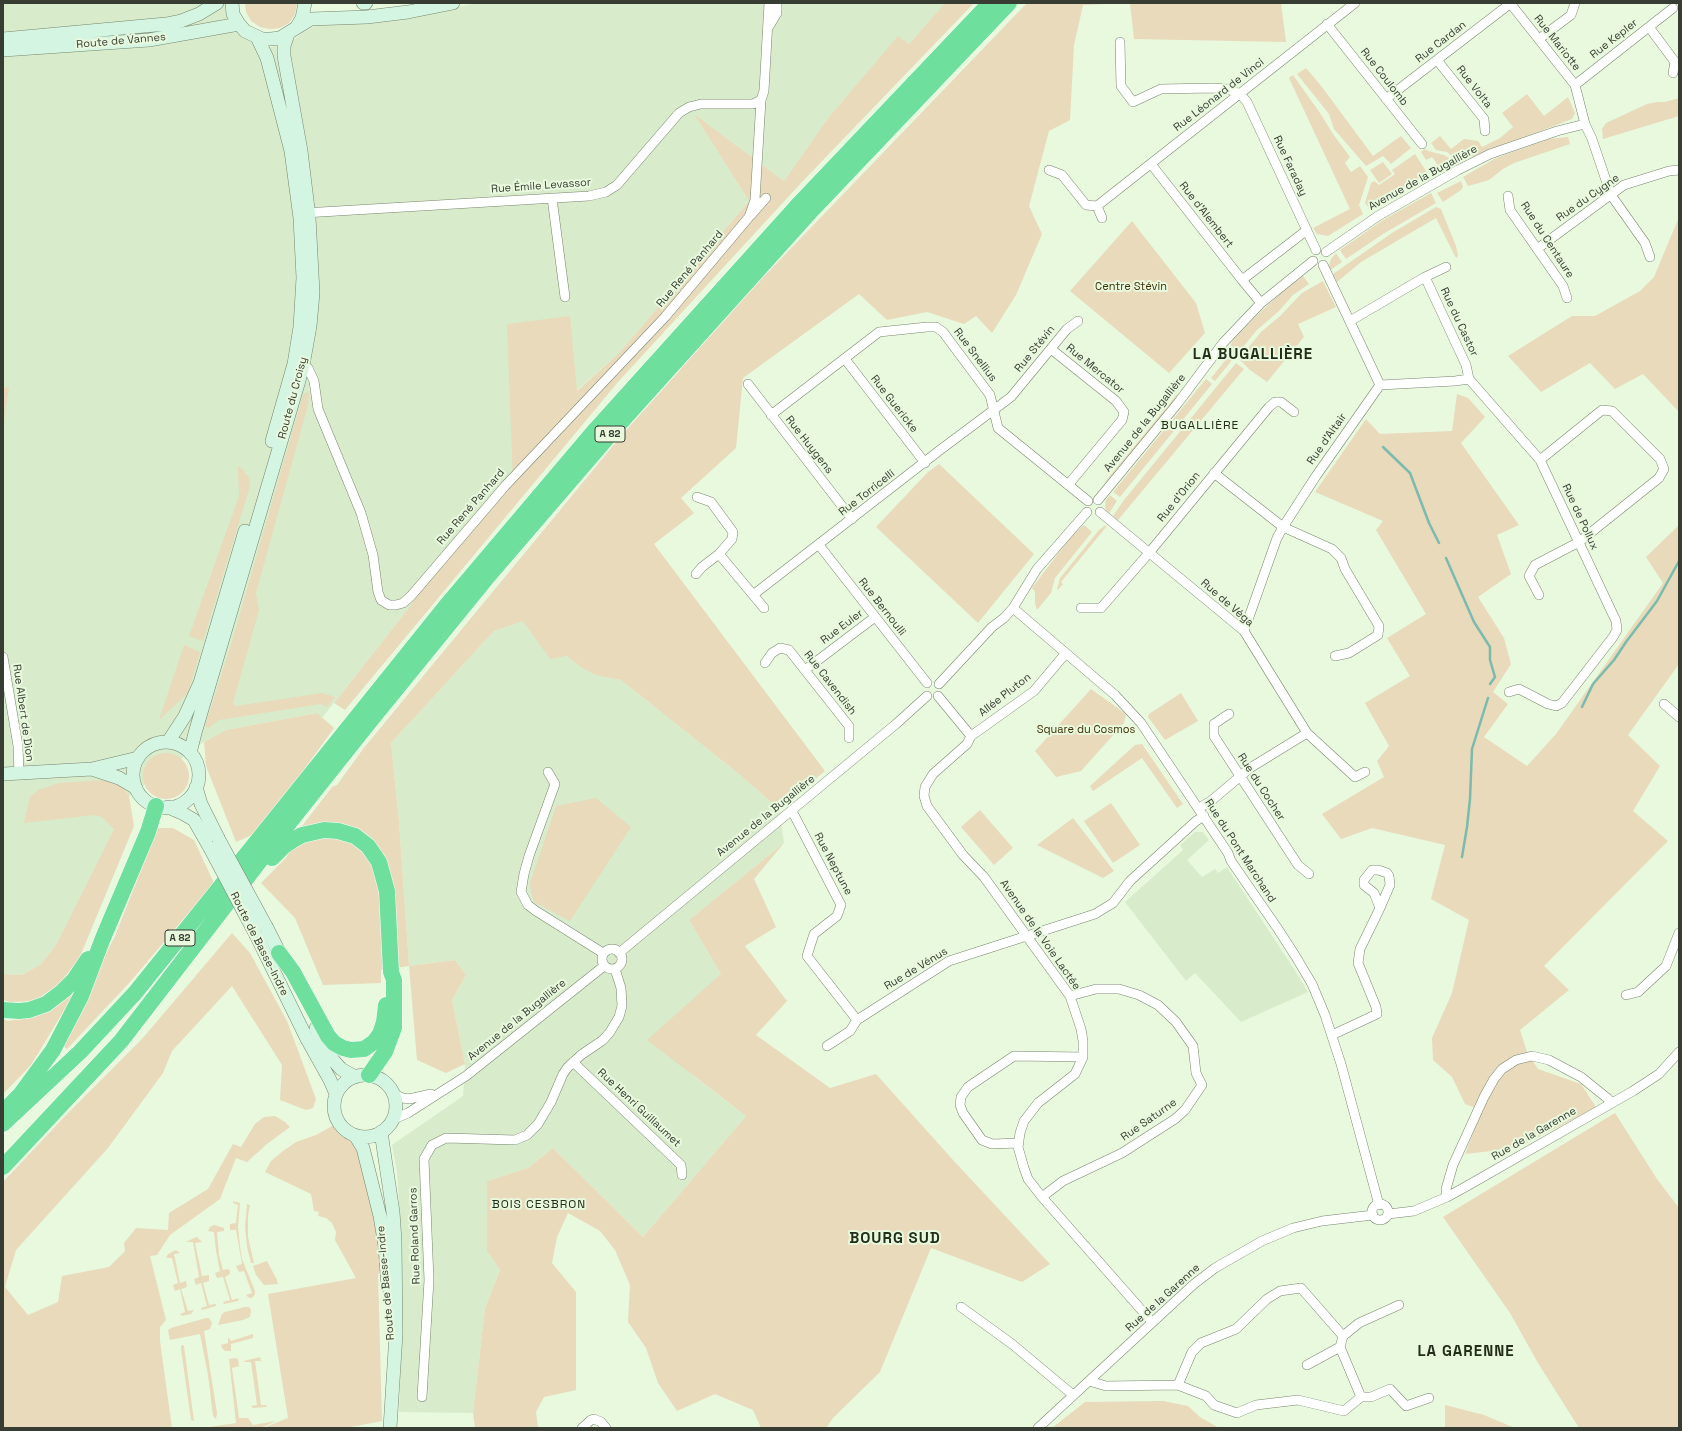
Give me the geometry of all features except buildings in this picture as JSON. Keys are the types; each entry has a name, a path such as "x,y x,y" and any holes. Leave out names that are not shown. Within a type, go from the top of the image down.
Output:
{"highway":[{"name":"A 82","path":"3,1124 80,1052 140,988 427,629 601,424 797,206 990,3"},
{"name":"A 82","path":"3,1167 121,1041 299,811 425,653 614,430 807,215 897,118 1009,3"},
{"path":"3,1112 20,1095 53,1050 81,996 103,938 148,832 162,807"},
{"path":"239,888 253,881 284,846 302,835 324,830 338,831 355,836 368,846 376,856 384,878 388,908 391,972 394,980 394,1028 385,1052 362,1076"},
{"path":"3,1010 29,1010 46,1004 56,997 74,980 103,938"},
{"path":"279,953 293,972 328,1036 334,1043 351,1050 364,1049 374,1042 380,1034 384,1022 387,980 391,972"}],"main road":[{"name":"Route de Vannes","path":"3,39 166,24 181,21 218,3"},
{"path":"232,3 233,14 238,24 245,31 257,37 271,39 292,31 312,20 367,17 408,12 453,3"},
{"name":"Route du Croisy","path":"168,742 185,716 200,683 310,326 313,293 304,213 301,151 284,56 284,46 292,31 302,18 305,3"},
{"name":"Route de Vannes","path":"3,50 149,40 238,24"},
{"name":"Route du Croisy","path":"257,37 267,58 288,134 304,213"},
{"name":"Route du Croisy","path":"190,753 298,364"},
{"path":"168,742 184,747 190,753 198,769 199,775 194,792 185,801 162,807 143,798 136,788 134,769 138,758 145,750 152,746 168,742"},
{"path":"3,774 92,769 138,758"},
{"path":"92,769 119,778 136,788"},
{"name":"Route de Basse-Indre","path":"196,787 201,804 262,932 306,1037 330,1080 336,1094"},
{"name":"Route de Basse-Indre","path":"162,807 182,813 194,820 262,932 279,953 333,1060 341,1069 362,1076"},
{"path":"362,1076 380,1079 387,1085 392,1093 395,1104 394,1119 381,1132 370,1136 355,1135 343,1128 337,1120 334,1108 336,1094 346,1082 362,1076"},
{"name":"Route de Basse-Indre","path":"381,1132 393,1212 395,1241 396,1334 390,1428"},
{"name":"Route de Basse-Indre","path":"355,1135 363,1148 380,1216 386,1260 393,1364"}],"street":[{"name":"Rue René Panhard","path":"769,3 776,13"},
{"name":"Rue René Panhard","path":"749,217 755,200 761,100 764,91 767,29 776,13 777,3"},
{"name":"Rue Léonard de Vinci","path":"1096,206 1355,3"},
{"name":"Rue Mariotte","path":"1510,3 1575,85 1585,124 1592,139 1611,195 1645,243 1650,258"},
{"name":"Rue Cardan","path":"1386,99 1510,3"},
{"path":"1539,39 1571,15 1575,3"},
{"name":"Rue Kepler","path":"1575,85 1673,8"},
{"name":"Rue Coulomb","path":"1327,24 1422,144"},
{"name":"Rue Kepler","path":"1649,27 1675,62 1673,73"},
{"path":"1120,42 1121,86 1133,102 1161,89 1228,89 1240,94"},
{"name":"Rue Volta","path":"1437,60 1484,119 1485,132"},
{"name":"Rue Faraday","path":"1240,94 1247,102 1307,230 1321,251"},
{"name":"Rue Émile Levassor","path":"304,213 589,196 606,192 617,185 679,113 689,107 701,104 753,104 761,100"},
{"name":"Avenue de la Bugallière","path":"1321,251 1458,170 1490,154 1557,131 1585,124"},
{"name":"Rue d'Alembert","path":"1151,164 1261,303"},
{"path":"1049,170 1062,175 1086,205 1096,206 1102,218"},
{"name":"Rue du Cygne","path":"1537,249 1624,185 1669,171 1679,170"},
{"name":"Rue du Centaure","path":"1508,196 1510,210 1563,286 1567,298"},
{"path":"552,198 565,297"},
{"name":"Rue René Panhard","path":"298,364 308,368 314,381 318,409 361,513 373,554 379,596 381,600 389,605 403,603 411,596 505,486 665,317 766,198"},
{"path":"1242,280 1307,230"},
{"path":"1321,251 1328,259 1323,265 1318,265 1313,261 1312,254 1321,251"},
{"name":"Avenue de la Bugallière","path":"1098,500 1178,403 1223,343 1261,303 1313,261"},
{"path":"1323,265 1380,385 1455,382 1470,378"},
{"path":"1350,321 1425,277 1446,267"},
{"name":"Rue du Castor","path":"1425,277 1466,365 1470,378"},
{"name":"Rue Stévin","path":"995,410 1011,397 1067,329 1078,321"},
{"name":"Rue Snellius","path":"771,415 879,332 926,326 936,327 943,332 990,395 995,410 998,428 1088,501"},
{"name":"Rue Mercator","path":"1051,349 1116,401 1124,412 1122,420 1068,485"},
{"name":"Rue Guericke","path":"845,359 925,463"},
{"name":"Rue de Pollux","path":"1470,378 1540,460 1616,621 1617,630 1614,637 1562,703 1556,706 1548,704 1519,689 1510,692"},
{"name":"Rue Huygens","path":"748,384 852,520"},
{"name":"Rue d'Altair","path":"1244,631 1277,538 1283,527 1307,488 1380,385"},
{"name":"Rue d'Orion","path":"1081,608 1101,608 1150,552 1269,407 1275,402 1281,402 1294,412"},
{"name":"Rue Torricelli","path":"753,595 995,410"},
{"path":"1539,595 1529,576 1535,566 1579,542 1659,478 1664,468 1660,459 1612,411 1607,410 1602,410 1540,460"},
{"path":"1214,473 1283,527 1332,549 1341,558 1345,569 1379,626 1378,634 1349,653 1335,656"},
{"path":"696,574 702,567 719,554 732,539 733,532 711,502 697,497"},
{"path":"939,684 992,627 1004,618 1013,608 1037,569 1087,512 1086,505 1088,501 1093,498 1102,504 1100,512 1094,515 1087,512"},
{"name":"Rue de Véga","path":"1100,512 1244,631 1307,733 1355,777 1365,772"},
{"name":"Rue Bernoulli","path":"819,546 927,683"},
{"path":"719,554 764,608"},
{"name":"Rue du Pont Marchand","path":"1013,608 1115,695 1141,723 1228,853 1231,862 1278,929 1304,971 1323,1009 1332,1035 1379,1205"},
{"name":"Rue Euler","path":"805,670 875,617"},
{"name":"Rue Cavendish","path":"765,663 772,653 780,648 789,650 849,726 849,738"},
{"name":"Allée Pluton","path":"972,736 1034,691 1066,653"},
{"name":"Rue Albert de Dion","path":"3,657 19,751 19,774"},
{"path":"932,681 939,684 941,689 938,696 931,698 927,696 924,690 927,683 932,681"},
{"name":"Avenue de la Bugallière","path":"620,953 703,882 792,811 896,724 927,696"},
{"path":"938,696 972,736"},
{"path":"1664,704 1679,717"},
{"name":"Rue du Cocher","path":"1230,714 1214,724 1214,736 1298,865 1309,874"},
{"name":"Rue de Vénus","path":"827,1046 850,1031 857,1020 949,961 1028,937 1095,914 1113,903 1130,882 1196,821 1201,812 1211,801 1239,776 1307,733"},
{"name":"Avenue de la Voie Lactée","path":"972,736 967,744 932,774 925,787 924,796 927,806 963,855 984,877 1070,996 1081,1029 1083,1041 1083,1057 1075,1074 1046,1096 1030,1112 1020,1133 1019,1143 1021,1160 1026,1174 1042,1197 1152,1322"},
{"path":"548,772 555,784 529,856 521,892 528,905 536,911 603,953"},
{"name":"Rue Neptune","path":"792,811 842,905 837,916 814,934 806,956 857,1020"},
{"path":"1332,1035 1377,1014 1376,1007 1358,963 1360,949 1380,908"},
{"path":"1626,995 1638,992 1666,966 1679,933"},
{"path":"611,949 620,953 621,962 615,969 609,969 604,966 601,960 603,953 611,949"},
{"name":"Avenue de la Bugallière","path":"394,1119 408,1113 466,1076 604,966"},
{"path":"572,1062 603,1040 619,1017 622,1006 621,988 615,969"},
{"name":"Rue Saturne","path":"1042,1197 1063,1181 1122,1153 1175,1119 1186,1110 1202,1085 1196,1073 1193,1046 1176,1022 1158,1005 1139,995 1119,989 1096,989 1070,996"},
{"name":"Rue de la Garenne","path":"1038,1428 1194,1284 1215,1268 1262,1241 1293,1228 1322,1221 1373,1215 1376,1219 1382,1220 1386,1218 1388,1214 1414,1210 1447,1197 1612,1103 1659,1074 1679,1052"},
{"path":"1019,1143 992,1144 982,1140 963,1113 960,1105 961,1097 968,1087 1014,1056 1083,1057"},
{"path":"1447,1197 1446,1189 1453,1165 1484,1097 1494,1079 1502,1069 1516,1060 1532,1056 1549,1060 1581,1077 1612,1103"},
{"name":"Rue Roland Garros","path":"422,1397 429,1280 424,1159 432,1145 446,1138 515,1140 527,1136 538,1124 551,1102 563,1074 572,1062"},
{"name":"Rue Henri Guillaumet","path":"572,1062 681,1164 682,1175"},
{"name":"Avenue de la Bugallière","path":"392,1093 409,1099 444,1090"},
{"path":"1373,1215 1374,1208 1379,1205 1386,1207 1388,1214"},
{"path":"1178,1385 1192,1352 1201,1343 1236,1328 1266,1299 1280,1291 1301,1288 1343,1336"},
{"path":"1361,1397 1340,1347 1343,1336 1359,1323 1399,1305"},
{"path":"961,1307 1012,1344 1073,1395"},
{"path":"1307,1365 1340,1347"},
{"path":"1089,1382 1106,1386 1178,1385 1206,1396 1214,1405 1237,1413 1256,1405 1298,1400 1344,1411 1361,1397 1371,1397 1390,1389 1406,1406 1429,1398"},
{"path":"582,1428 594,1419 601,1422 606,1428"}],"shaded area":[{"path":"3,3 226,3 225,9 243,37 261,48 288,45 303,32 317,25 393,21 477,3 945,3 909,44 898,37 828,118 784,181 695,115 749,201 619,353 576,391 513,484 418,594 408,609 322,718 317,713 226,730 204,742 125,799 112,834 56,945 41,964 22,975 3,974"},
{"path":"523,620 550,658 567,656 582,668 596,674 621,680 739,774 779,809 784,843 689,920 721,974 692,1075 746,1116 643,1237 553,1148 528,1168 487,1181 487,1251 500,1270 485,1308 473,1413 399,1412 402,1318 401,1236 397,1172 392,1145 463,1096 465,1064 452,1000 466,975 455,960 409,966 399,821 391,743 494,631"},
{"path":"1195,832 1203,832 1209,840 1187,860 1202,877 1215,869 1218,873 1227,867 1308,992 1241,1022 1195,973 1186,981 1125,902 1183,850 1180,845"}],"green space":[{"path":"245,3 297,4 295,14 289,23 280,28 270,29 260,27 251,21 246,12"},
{"path":"945,3 974,3 801,183 618,382 345,710 334,703 408,609 418,594 513,484 507,324 570,316 577,391 619,353 749,201 694,114 784,181 828,118 898,36 909,44"},
{"path":"1027,3 1130,3 1083,5 1074,45 1070,120 1049,131 1029,206 1042,234 1016,295 992,333 976,316 964,324 927,312 887,320 859,294 743,378 736,448 681,498 694,513 654,544 825,771 779,809 739,774 621,680 596,675 582,668 567,656 550,659 523,621 494,631 391,743 399,821 409,966 381,970 381,983 323,985 295,918 261,883 286,858 302,826 332,787 337,785 363,749 622,435 751,290"},
{"path":"1130,3 1281,3 1286,42 1134,39"},
{"path":"1306,68 1322,87 1373,156 1401,136 1411,148 1391,164 1383,156 1366,166 1334,129 1329,114 1297,74"},
{"path":"1293,75 1350,157 1345,163 1351,172 1360,166 1368,177 1359,205 1363,214 1328,236 1317,234 1313,228 1350,209 1289,78"},
{"path":"1527,94 1544,116 1568,97 1575,113 1572,119 1458,162 1447,152 1436,150 1431,143 1440,136 1451,149 1464,139 1478,141 1482,147 1500,138 1513,127 1502,113"},
{"path":"1679,98 1679,116 1603,139 1602,129 1606,123 1647,104 1665,102"},
{"path":"1568,137 1570,144 1514,163 1503,169 1489,180 1468,186 1463,177 1496,158 1549,139"},
{"path":"1425,149 1444,155 1449,158 1453,164 1440,168 1432,157 1426,160 1421,152"},
{"path":"1415,154 1426,171 1426,175 1370,209 1365,203 1371,183 1374,181 1379,185 1395,174 1392,170"},
{"path":"1383,162 1392,174 1379,183 1370,170"},
{"path":"1461,181 1463,187 1461,190 1443,202 1437,193"},
{"path":"1431,193 1436,203 1383,234 1346,259 1340,250 1383,220"},
{"path":"1436,207 1441,209 1456,246 1458,256 1456,258 1436,218 1361,262 1337,282 1333,274 1392,233"},
{"path":"1679,217 1679,412 1643,374 1615,389 1590,363 1541,392 1508,356 1572,316 1595,316 1640,291 1654,277"},
{"name":"Centre Stévin","path":"1132,221 1196,303 1205,333 1169,373 1070,291"},
{"path":"1336,253 1342,262 1329,271 1331,259"},
{"path":"1303,276 1309,284 1293,295 1279,311 1257,330 1215,381 1211,378 1232,352 1229,349 1233,340 1283,291"},
{"path":"1323,281 1336,307 1298,324 1304,337 1267,382 1250,370 1239,359 1261,332 1280,316 1302,293"},
{"path":"1236,363 1244,369 1118,520 1113,516 1124,500"},
{"path":"1206,379 1212,384 1120,497 1113,492"},
{"path":"9,387 3,428 3,388"},
{"path":"307,392 309,394 308,405 256,593 259,610 233,703 236,706 322,693 335,697 327,707 321,704 219,720 208,728 205,726 231,645 303,395"},
{"path":"1178,393 1174,404 1120,470 1104,483"},
{"path":"1457,394 1468,398 1485,417 1461,443 1519,525 1497,535 1511,574 1478,597 1504,638 1511,664 1493,692 1508,704 1484,737 1527,766 1556,734 1663,583 1646,557 1679,525 1679,664 1628,735 1660,766 1633,811 1668,841 1544,966 1569,990 1520,1030 1527,1052 1538,1069 1581,1084 1596,1107 1518,1148 1465,1154 1482,1110 1465,1104 1452,1077 1433,1060 1432,1038 1452,993 1469,920 1431,899 1445,845 1372,828 1341,839 1322,814 1384,777 1377,761 1389,746 1365,703 1410,676 1387,638 1426,614 1376,530 1383,521 1315,492 1366,419 1380,434 1452,431"},
{"path":"939,464 1034,554 978,623 876,527 928,472"},
{"path":"238,466 249,478 250,486 203,641 189,636 239,496"},
{"path":"1110,495 1117,501 1108,515 1105,506 1106,500"},
{"path":"1084,525 1092,532 1055,578 1051,593 1037,610 1035,603 1035,592 1032,588 1072,535"},
{"path":"1104,526 1107,526 1061,582 1063,584 1058,590 1060,578 1099,530"},
{"path":"184,645 200,652 188,693 159,720"},
{"name":"Square du Cosmos","path":"1091,689 1126,714 1124,723 1081,771 1056,777 1035,751"},
{"path":"1181,693 1198,721 1165,740 1148,717 1149,714"},
{"path":"317,713 334,728 259,832 236,842 206,766 204,742 226,730"},
{"path":"1142,744 1183,804 1177,808 1142,758 1093,791 1090,786 1135,745"},
{"path":"166,753 179,757 185,763 189,776 185,789 179,795 166,799 153,795 147,789 143,776 147,763 153,757"},
{"path":"102,780 121,786 129,796 134,826 79,959 59,984 35,1001 10,1002 3,1000 3,974 22,975 41,964 56,945 114,829 102,817 94,815 24,823 30,797 38,790 59,783"},
{"path":"596,798 631,827 570,921 534,902 530,883 556,806"},
{"path":"1111,803 1140,845 1113,863 1084,821"},
{"path":"980,810 1013,848 994,865 961,827"},
{"path":"1073,818 1114,871 1103,878 1037,845"},
{"path":"158,828 173,828 194,840 214,883 130,982 67,1049 61,1044 115,936"},
{"path":"784,843 754,879 776,927 745,946 787,1001 756,1035 830,1088 876,1074 953,1160 1050,1264 1022,1282 931,1248 880,1372 833,1418 826,1428 761,1428 753,1410 715,1394 677,1411 658,1383 646,1348 628,1322 630,1285 615,1250 600,1231 568,1213 557,1237 552,1263 576,1292 576,1390 544,1397 536,1412 538,1428 475,1428 473,1413 485,1308 500,1270 487,1251 487,1181 528,1168 553,1148 643,1237 746,1116 647,1040 721,974 689,920"},
{"path":"232,933 250,953 287,1021 316,1099 313,1108 306,1110 280,1100 282,1065 232,986 172,1051 163,1073 108,1148 16,1250 5,1287 28,1315 58,1302 62,1276 109,1267 125,1251 124,1243 136,1228 168,1230 169,1213 208,1189 233,1144 241,1147 255,1124 264,1117 275,1116 285,1122 290,1127 267,1144 247,1162 236,1158 220,1199 170,1235 157,1255 150,1256 166,1320 160,1327 160,1341 172,1428 3,1428 3,1182 69,1112 142,1039"},
{"path":"455,960 466,975 452,1000 465,1064 446,1073 417,1060 409,966"},
{"path":"70,993 74,994 31,1065 3,1094 3,1019 8,1021 37,1016"},
{"path":"1615,1113 1657,1179 1679,1208 1679,1428 1579,1428 1538,1363 1510,1313 1443,1217"},
{"path":"334,1125 340,1133 355,1143 357,1147 377,1226 381,1273 378,1274 382,1421 346,1428 263,1428 288,1418 268,1294 356,1278 335,1240 336,1232 332,1223 326,1218 318,1216 319,1212 314,1211 311,1194 265,1172 271,1161 296,1142 316,1135"},
{"path":"233,1201 240,1203 238,1227 240,1246 242,1259 255,1291 252,1298 249,1298 246,1295 252,1293 244,1271 239,1272 236,1266 242,1264 236,1230 230,1230 230,1224 236,1223 238,1205 233,1203"},
{"path":"247,1204 250,1205 248,1216 248,1237 254,1263 251,1263 247,1247 245,1227"},
{"path":"214,1225 224,1228 224,1231 217,1232 219,1255 223,1270 229,1269 230,1272 230,1274 225,1277 232,1300 239,1298 238,1301 224,1304 223,1302 230,1300 223,1277 217,1278 215,1273 220,1271 214,1232 208,1231 210,1227"},
{"path":"197,1237 202,1242 195,1243 202,1276 209,1275 209,1281 203,1283 209,1305 216,1304 216,1306 202,1310 201,1308 207,1306 201,1283 196,1285 194,1279 199,1277 193,1242 186,1242"},
{"path":"176,1250 180,1253 174,1254 180,1283 186,1281 187,1287 181,1289 188,1311 194,1310 191,1314 182,1316 180,1314 185,1312 180,1289 175,1291 173,1285 178,1283 172,1258 166,1258 168,1254"},
{"path":"267,1261 278,1284 264,1285 256,1275 253,1266"},
{"path":"249,1307 251,1310 250,1317 243,1320 218,1325 222,1314 225,1312"},
{"path":"209,1318 212,1323 210,1329 204,1331 217,1413 216,1419 213,1416 208,1375 200,1334 170,1340 168,1330"},
{"path":"253,1334 253,1338 231,1344 231,1351 225,1351 222,1348 221,1345 228,1343 228,1337 231,1341"},
{"path":"183,1345 194,1421 191,1420 181,1349 181,1346"},
{"path":"260,1357 261,1361 255,1361 261,1405 267,1405 266,1407 253,1408 251,1406 257,1405 251,1362 244,1361"},
{"path":"229,1359 238,1359 239,1366 232,1368 239,1418 248,1418 253,1425 276,1421 261,1428 203,1428 236,1423"},
{"path":"1163,1401 1188,1406 1200,1417 1219,1428 1052,1428 1085,1402"},
{"path":"1445,1405 1484,1415 1515,1428 1445,1428"}],"waterway":[{"path":"1383,447 1410,473 1429,523 1439,543"},
{"path":"1446,558 1474,622 1490,647 1490,660 1495,677 1490,684"},
{"path":"1582,707 1593,684 1614,660 1657,601 1679,561"},
{"path":"1462,857 1470,799 1472,749 1488,698"}],"district":[{"name":"LA BUGALLIÈRE","path":"1253,355"},
{"name":"BUGALLIÈRE","path":"1200,426"},
{"name":"BOIS CESBRON","path":"539,1205"},
{"name":"BOURG SUD","path":"895,1239"},
{"name":"LA GARENNE","path":"1466,1352"}]}
